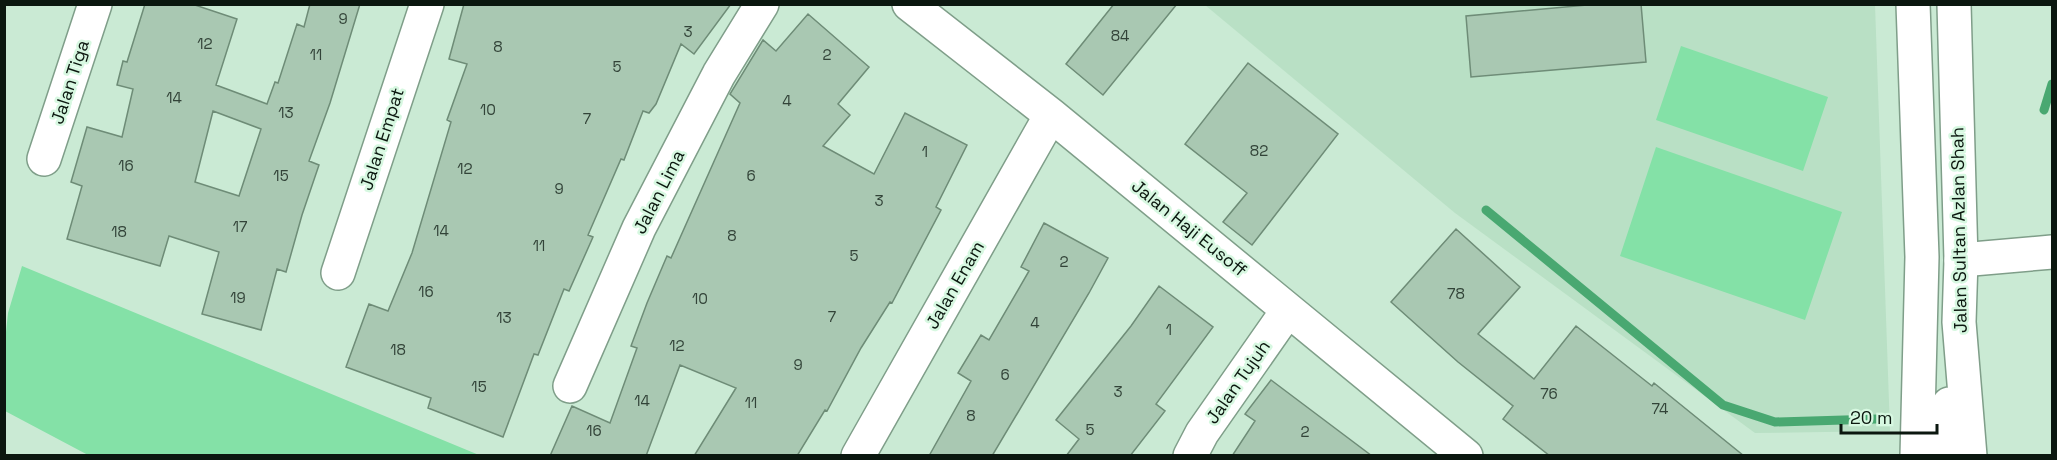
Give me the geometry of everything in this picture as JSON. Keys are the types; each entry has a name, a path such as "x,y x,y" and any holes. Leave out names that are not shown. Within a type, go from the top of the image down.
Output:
{"street":[{"name":"Jalan Tiga","path":"44,159 95,4"},
{"name":"Jalan Empat","path":"338,273 427,4"},
{"name":"Jalan Lima","path":"570,386 639,228 719,74 762,4"},
{"name":"Jalan Haji Eusoff","path":"909,4 1052,116 1466,456"},
{"name":"Jalan Sultan Azlan Shah","path":"1913,4 1922,257 1917,456"},
{"name":"Jalan Sultan Azlan Shah","path":"1954,4 1962,260 1959,322 1970,456"},
{"name":"Jalan Enam","path":"858,456 1052,116"},
{"path":"1962,260 2052,252"},
{"name":"Jalan Tujuh","path":"1190,456 1202,433 1288,310"},
{"path":"1946,456 1947,420 1959,322"}],"shaded area":[{"path":"1205,5 1875,5 1890,431 1755,433 1455,213"}],"green space":[{"path":"1681,46 1828,97 1803,171 1656,120"},
{"path":"1656,147 1842,212 1805,320 1620,256"},
{"path":"22,266 479,455 88,455 5,411 4,351 8,313"}],"building":[{"path":"145,4 192,4 237,19 216,85 267,104 275,82 278,83 297,24 304,27 310,4 360,4 330,103 309,161 319,165 286,272 277,269 261,330 202,314 219,252 169,236 160,266 67,239 82,186 71,182 87,127 122,137 133,89 117,85 123,61 127,62","holes":["213,111 261,129 239,196 195,182"]},
{"path":"464,4 731,4 694,54 681,44 656,104 649,113 643,111 624,160 621,159 588,235 593,237 569,291 564,289 538,355 534,354 503,437 428,408 431,398 346,367 369,304 388,311 412,253 451,122 447,120 467,64 449,59"},
{"path":"1114,4 1177,4 1103,95 1066,64"},
{"path":"1598,4 1641,4 1646,62 1471,77 1466,16"},
{"path":"808,14 869,67 838,104 850,115 823,146 874,174 905,113 967,145 936,207 941,210 892,303 890,302 861,348 827,411 825,410 797,456 694,456 736,388 680,365 646,456 550,456 572,406 610,423 637,348 631,346 647,303 667,256 671,258 740,103 730,94 763,40 776,51"},
{"path":"1248,63 1338,134 1252,245 1223,222 1247,193 1185,144"},
{"path":"1044,223 1108,258 992,456 929,456 971,381 958,373 981,335 989,340 1029,271 1021,267"},
{"path":"1456,229 1520,287 1478,334 1534,379 1576,326 1652,386 1654,383 1744,456 1550,456 1503,419 1513,406 1458,362 1391,302"},
{"path":"1159,286 1213,327 1156,404 1165,411 1130,456 1066,456 1079,439 1056,420 1131,326"},
{"path":"1271,380 1372,456 1232,456 1255,421 1245,414"}],"waterway":[{"path":"2044,110 2052,84"},
{"path":"1486,210 1723,405 1775,422 1877,419"}]}
